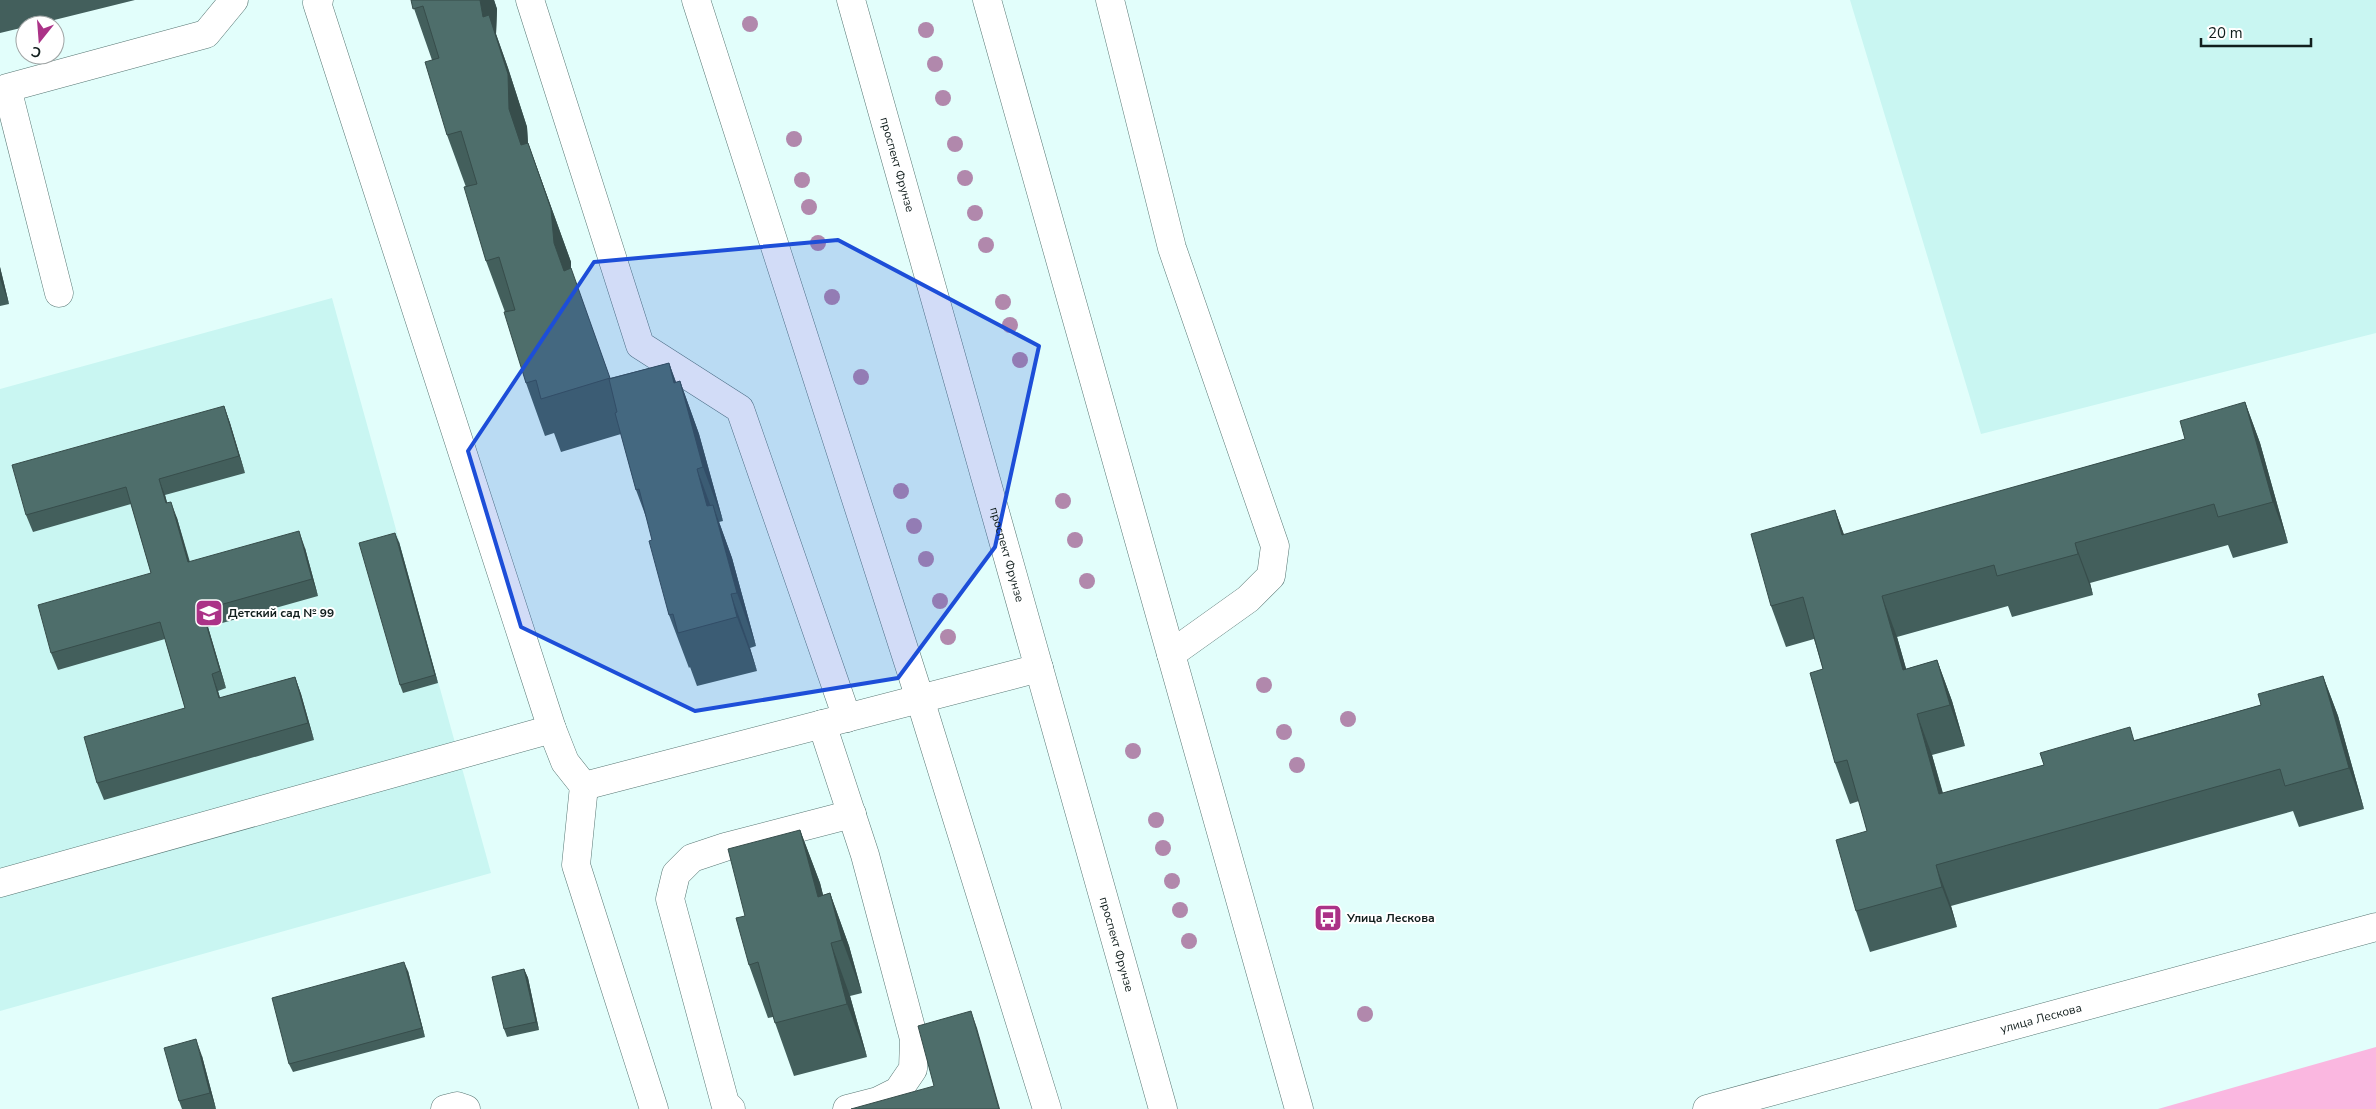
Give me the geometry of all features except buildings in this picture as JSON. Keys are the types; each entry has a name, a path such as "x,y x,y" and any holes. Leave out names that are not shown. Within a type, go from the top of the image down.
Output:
{"main road":[{"path":"59,293 7,88 206,34 234,0"},
{"path":"318,0 320,12 552,729 565,762 584,786 576,865 654,1109"},
{"path":"530,0 640,345 740,409 834,721 852,814 914,1039 913,1069 898,1091 878,1101 847,1109"},
{"path":"696,0 920,699 1047,1109"},
{"name":"проспект Фрунзе","path":"851,0 1163,1109"},
{"path":"987,0 1299,1109"},
{"path":"1110,0 1172,248 1275,546 1271,576 1248,599 1171,654"},
{"path":"584,786 1039,668"},
{"path":"0,883 552,729"},
{"path":"731,1109 725,1103 670,899 676,874 692,858 724,847 852,814"},
{"name":"улица Лескова","path":"1708,1109 2376,927"},
{"path":"445,1109 457,1106 466,1109"}],"highlighted area":[{"path":"838,240 1039,346 995,547 898,678 695,711 521,627 468,451 594,262"}],"shaded area":[{"path":"1850,0 2376,0 2376,333 1981,434"},
{"name":"Детский сад № 99","path":"332,298 491,873 0,1011 0,389"},
{"path":"2376,1047 2376,1109 2158,1109"}],"place":[{"name":"Детский сад № 99","path":"209,613"},
{"name":"Улица Лескова","path":"1328,918"}]}
